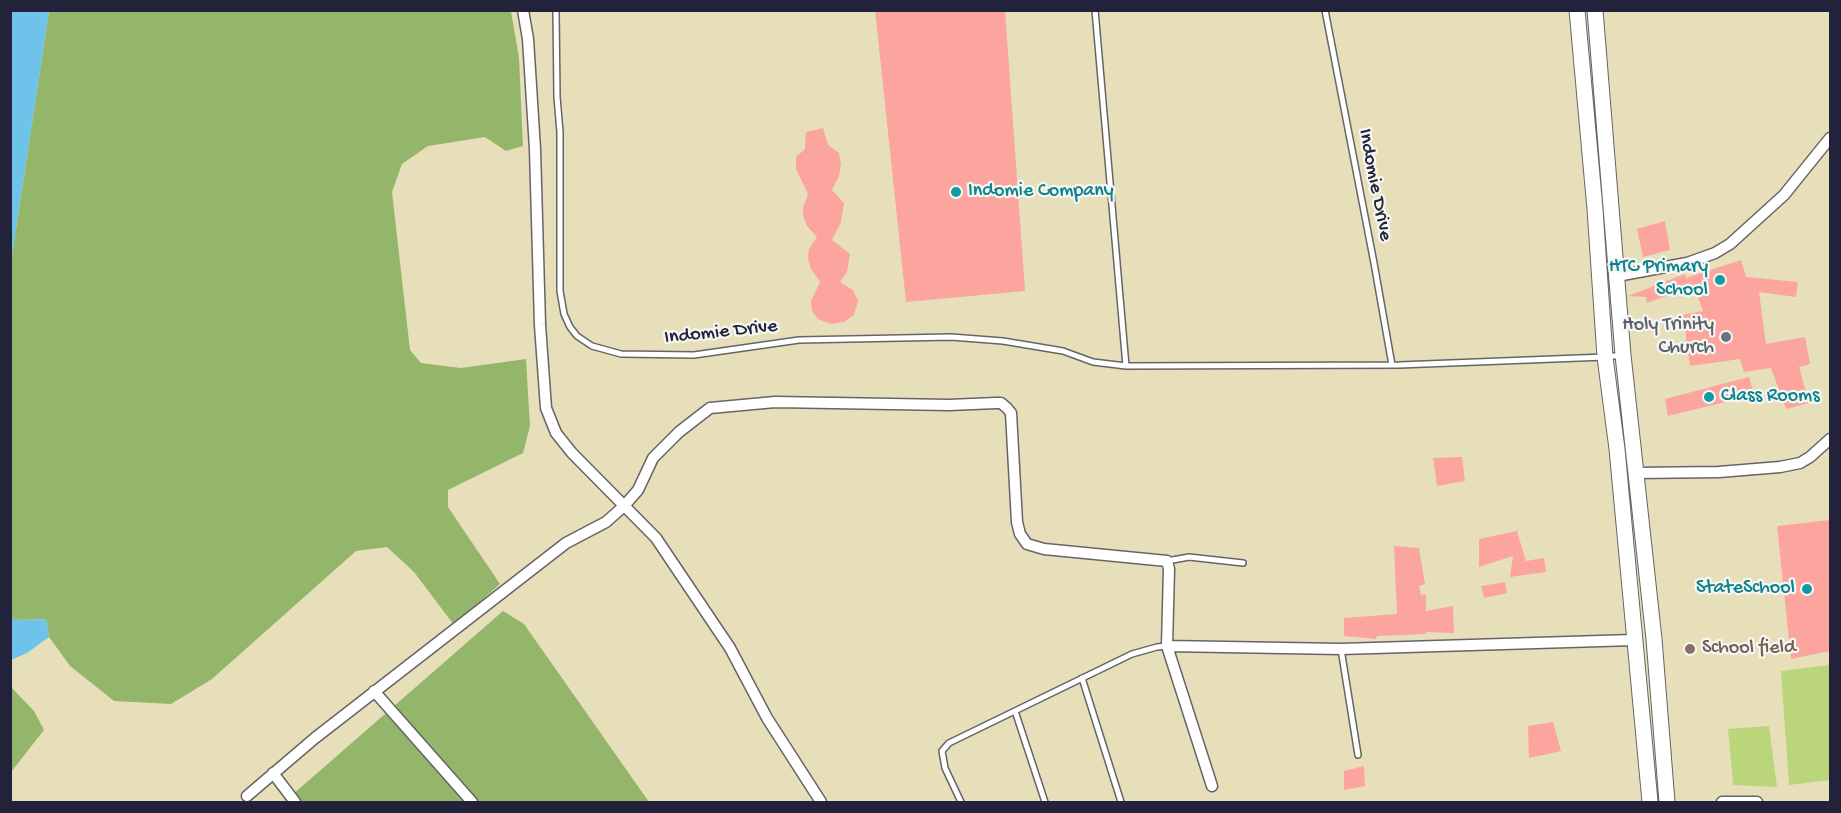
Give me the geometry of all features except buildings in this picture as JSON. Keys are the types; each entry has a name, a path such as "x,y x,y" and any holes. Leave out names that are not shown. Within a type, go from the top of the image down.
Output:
{"main road":[{"path":"1577,10 1595,209 1605,357 1617,449 1633,640 1650,802"},
{"path":"1595,10 1623,354 1668,802"}],"street":[{"path":"523,10 528,39 534,138 540,325 546,408 555,433 656,538 730,648 767,718 821,802"},
{"path":"1617,276 1687,263 1715,254 1730,244 1784,195 1830,138"},
{"path":"247,796 374,692 566,543 606,522 638,490 653,458 679,432 710,408 775,402 949,405 1001,403 1011,413 1017,522 1020,534 1027,544 1044,549 1167,561 1169,569 1167,646 1212,786"},
{"path":"1636,473 1719,472 1780,467 1800,463 1810,458 1830,439"},
{"path":"1167,646 1341,649 1633,640"},
{"path":"374,692 472,802"},
{"path":"273,773 296,802"},
{"path":"1722,802 1757,802"}],"lane":[{"name":"Indomie Drive","path":"556,10 560,132 560,291 564,314 570,327 577,336 592,346 621,354 694,355 799,340 951,337 1003,341 1062,351 1093,362 1126,366 1392,365 1605,357 1623,354"},
{"path":"1095,10 1126,366"},
{"name":"Indomie Drive","path":"1325,10 1392,365"},
{"path":"1167,561 1189,557 1243,563"},
{"path":"961,802 945,768 942,751 949,743 1132,654 1167,646"},
{"path":"1341,649 1358,755"},
{"path":"1082,678 1121,802"},
{"path":"1015,711 1045,802"}],"green space":[{"path":"49,11 511,11 519,58 523,146 506,151 485,137 428,146 402,164 392,192 410,350 421,363 461,368 526,359 530,426 523,453 448,490 448,507 500,584 454,625 414,572 387,547 356,551 212,679 171,704 114,701 70,666 49,637 46,619 15,620 11,617 11,262"},
{"path":"503,611 524,624 649,802 284,802"},
{"path":"1830,665 1830,780 1789,785 1781,671"},
{"path":"11,687 34,711 44,730 11,772"},
{"path":"1769,726 1777,787 1733,785 1728,729"}],"water":[{"path":"10,11 49,11 11,262"},
{"path":"11,617 16,620 46,619 49,637 27,653 11,660"}],"place":[{"name":"Indomie Company","path":"956,192"},
{"name":"HTC Primary School","path":"1720,280"},
{"name":"Holy Trinity Church","path":"1726,337"},
{"name":"Class Rooms","path":"1709,397"},
{"name":"StateSchool","path":"1807,589"},
{"name":"School field","path":"1690,649"}]}
